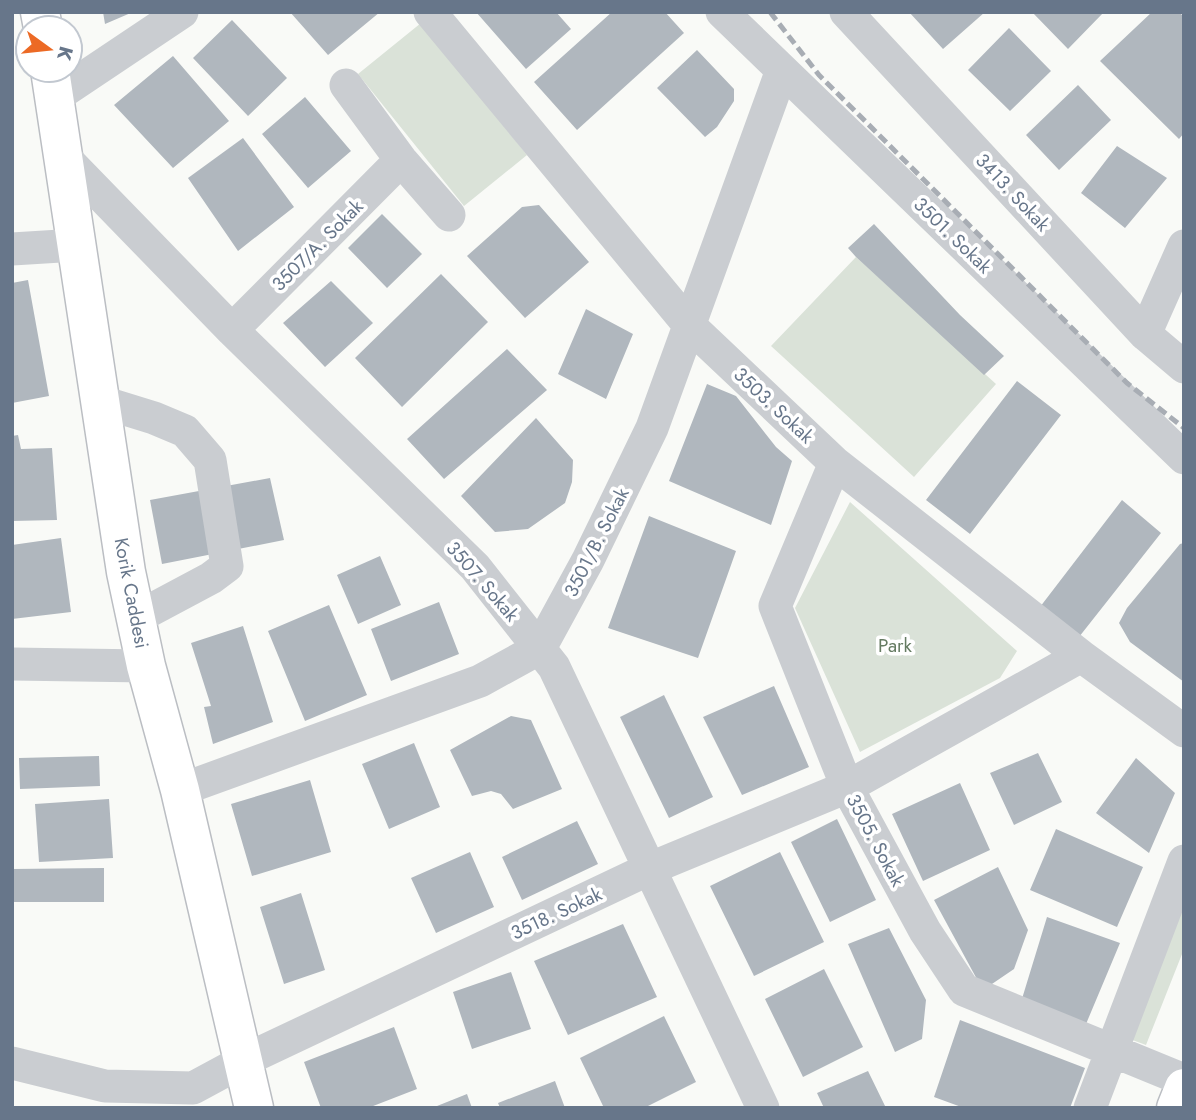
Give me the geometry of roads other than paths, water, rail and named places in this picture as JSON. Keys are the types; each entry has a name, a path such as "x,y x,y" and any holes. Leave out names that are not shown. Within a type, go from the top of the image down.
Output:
{"main road":[{"name":"Korik Caddesi","path":"53,84 126,572 146,666 180,790 254,1108"},
{"path":"1176,1108 1184,1088"}],"street":[{"path":"84,66 182,12"},
{"name":"3503. Sokak","path":"430,12 689,325 835,463 1081,656 1184,731"},
{"name":"3501. Sokak","path":"722,12 1184,458"},
{"name":"3413. Sokak","path":"851,14 1145,334 1184,367"},
{"name":"3501/B. Sokak","path":"540,648 588,560 652,428 782,70"},
{"path":"346,85 401,160 449,215"},
{"name":"3507. Sokak","path":"62,155 232,330 475,567 554,667 764,1108"},
{"name":"3507/A. Sokak","path":"232,330 401,160"},
{"path":"12,249 76,245"},
{"path":"1145,334 1184,246"},
{"path":"99,401 154,418 185,432 210,460 227,566 211,578 136,618"},
{"name":"3505. Sokak","path":"835,463 775,606 847,787 925,932 964,990 1184,1080"},
{"path":"180,790 480,681 540,648"},
{"name":"3518. Sokak","path":"12,1063 105,1086 194,1088 243,1061 651,868 847,787 1081,656"},
{"path":"12,664 146,666"},
{"path":"1090,1108 1184,861"}],"railway":[{"path":"770,12 819,75 1127,383 1184,428"}],"park label":[{"name":"Park","path":"895,645"}]}
